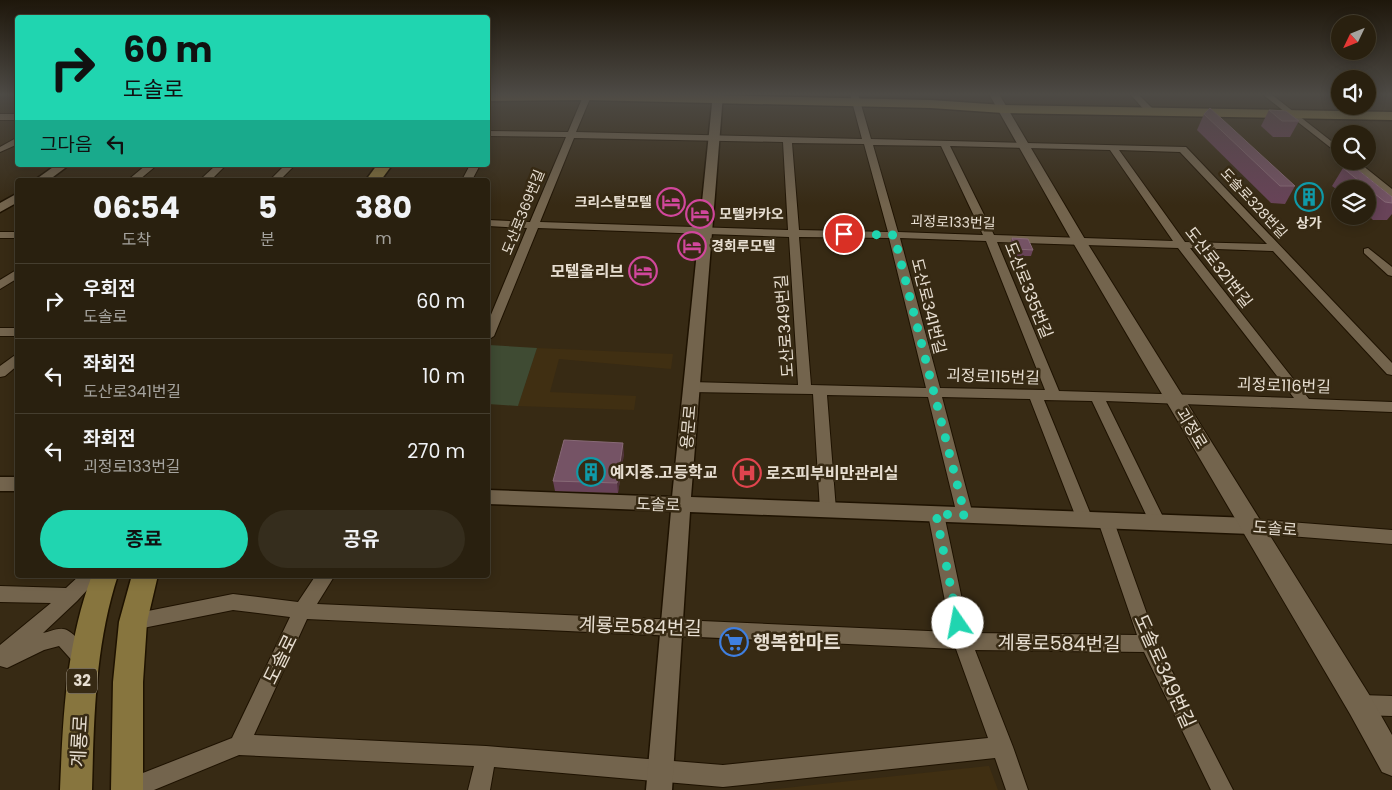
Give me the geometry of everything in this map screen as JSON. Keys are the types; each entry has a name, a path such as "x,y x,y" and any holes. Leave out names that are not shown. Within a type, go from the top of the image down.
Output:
{"main road":[{"name":"괴정로","path":"1015,131 1079,241 1360,705 1392,762"},
{"path":"375,178 384,167"},
{"path":"389,178 398,167"},
{"name":"계룡로","path":"76,790 84,660 96,597 104,578"},
{"path":"128,790 128,682 133,622 144,578"}],"street":[{"name":"도산로369번길","path":"490,331 571,131"},
{"name":"용문로","path":"659,780 691,388 715,131"},
{"name":"도산로341번길","path":"864,131 894,235 965,515"},
{"path":"1314,131 1331,145"},
{"name":"도솔로328번길","path":"490,133 714,140 1183,149 1392,371"},
{"name":"도산로349번길","path":"787,141 805,389"},
{"path":"1,150 15,142"},
{"name":"도산로335번길","path":"944,144 990,238 1054,395"},
{"name":"도산로321번길","path":"1113,148 1180,243 1305,403"},
{"path":"1,150 15,151"},
{"path":"44,178 60,167"},
{"path":"136,178 149,167"},
{"path":"207,178 218,167"},
{"path":"278,178 288,167"},
{"path":"1362,170 1392,194"},
{"path":"0,208 15,198"},
{"name":"괴정로133번길","path":"490,223 706,232 1180,243 1276,248"},
{"path":"0,235 15,235"},
{"path":"1368,251 1392,274"},
{"path":"0,286 15,274"},
{"path":"0,332 15,332"},
{"path":"0,373 15,360"},
{"name":"괴정로115번길","path":"691,388 933,391 1174,398"},
{"path":"820,390 828,510"},
{"path":"1035,394 1085,520"},
{"path":"1097,396 1158,523"},
{"name":"괴정로116번길","path":"1174,398 1392,406"},
{"path":"0,484 15,484"},
{"name":"도솔로","path":"490,497 1251,526 1390,540"},
{"path":"936,514 962,641 1003,747 1017,790"},
{"name":"도솔로349번길","path":"1106,521 1149,644 1222,790"},
{"path":"0,657 89,578"},
{"name":"도솔로","path":"239,745 302,612 324,578"},
{"path":"0,594 70,596"},
{"name":"계룡로584번길","path":"133,622 233,602 302,612 962,641 1149,644"},
{"path":"0,662 41,642 63,637 84,660"},
{"path":"1360,705 1392,706"},
{"path":"128,790 239,745 486,756 659,780 723,776 1003,747"},
{"path":"479,790 486,756"}],"shaded area":[{"path":"537,348 673,354 671,369 559,359 550,392 636,396 634,410 518,406"},
{"path":"988,766 998,790 767,790"}],"green space":[{"path":"490,345 537,348 518,406 490,404"}],"building":[{"path":"1222,131 1235,131 1295,186 1280,186"},
{"path":"1345,170 1358,170 1371,180 1358,180"},
{"path":"1376,184 1392,197 1392,203 1385,202 1376,195"},
{"path":"1012,238 1028,239 1033,250 1017,249"},
{"name":"예지중.고등학교","path":"564,440 623,443 617,483 553,481"}],"place":[{"name":"상가","path":"1309,197"},
{"name":"크리스탈모텔","path":"671,202"},
{"name":"모텔카카오","path":"700,214"},
{"name":"경회루모텔","path":"692,246"},
{"name":"모텔올리브","path":"643,271"},
{"name":"예지중.고등학교","path":"591,472"},
{"name":"로즈피부비만관리실","path":"747,473"},
{"name":"행복한마트","path":"734,642"}],"route":[{"path":"844,234 894,235 965,515 936,514 958,623"}]}
